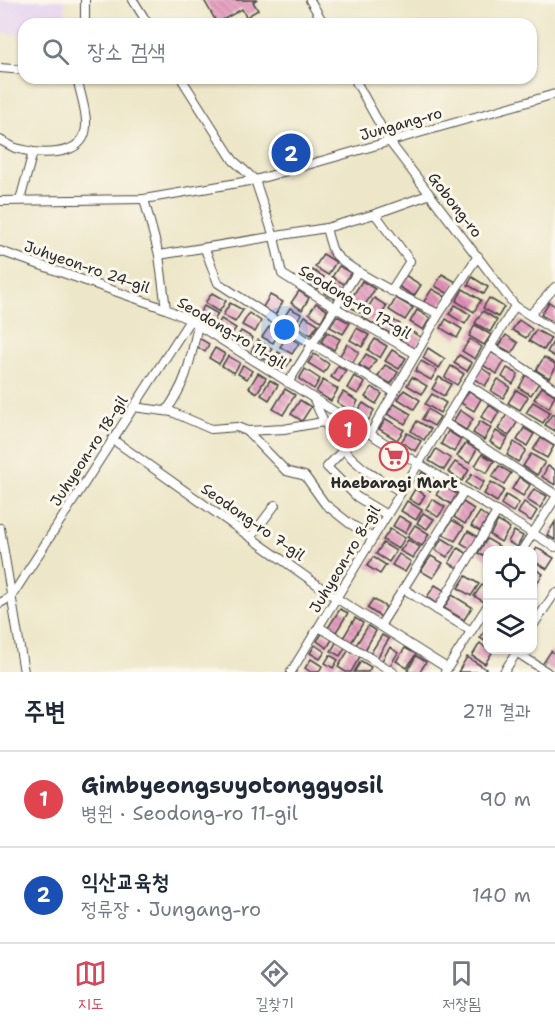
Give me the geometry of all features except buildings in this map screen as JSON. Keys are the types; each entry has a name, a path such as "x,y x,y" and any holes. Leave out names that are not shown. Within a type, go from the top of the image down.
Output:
{"street":[{"path":"85,0 85,18"},
{"path":"133,0 144,18"},
{"path":"310,0 320,18"},
{"path":"0,68 18,70"},
{"path":"0,140 15,148 51,154 67,150 79,143 87,124 78,84"},
{"path":"185,84 233,160 255,180"},
{"name":"Gobong-ro","path":"357,84 389,141 515,306 555,331"},
{"name":"Jungang-ro","path":"0,201 144,199 255,180 555,94"},
{"path":"20,200 33,152"},
{"name":"Seodong-ro 17-gil","path":"255,180 274,237 282,274 416,354"},
{"path":"159,255 326,228 428,195"},
{"name":"Seodong-ro 11-gil","path":"144,199 159,255 166,309 194,322 288,383 555,547"},
{"path":"375,214 410,261 391,291"},
{"path":"326,228 334,253 391,291 439,314"},
{"path":"205,249 218,283 312,344 394,392"},
{"name":"Juhyeon-ro 24-gil","path":"0,251 166,309"},
{"path":"370,434 439,314 478,256"},
{"name":"Seodong-ro 11-gil","path":"288,383 358,271"},
{"path":"530,315 555,287"},
{"name":"Juhyeon-ro 8-gil","path":"294,671 336,598 515,306"},
{"path":"166,411 179,393 186,377 194,322"},
{"name":"Juhyeon-ro 18-gil","path":"11,597 133,407 194,322"},
{"path":"490,346 555,389"},
{"path":"467,384 555,441"},
{"path":"314,399 323,422 344,450 372,475 401,492"},
{"path":"133,407 166,411 211,429 237,427 247,431 286,471 305,476 325,504 373,538"},
{"path":"247,431 284,429 323,422"},
{"path":"444,422 555,494"},
{"name":"Seodong-ro 7-gil","path":"112,439 336,598 446,670"},
{"path":"344,450 327,467 357,497 387,515"},
{"path":"380,626 464,492"},
{"path":"525,546 555,499"},
{"path":"250,537 275,505"},
{"path":"437,610 497,512"},
{"path":"0,528 24,672"},
{"path":"404,589 471,631"},
{"path":"537,620 555,593"},
{"path":"0,603 11,597"},
{"path":"446,670 483,613"},
{"path":"319,627 393,672"},
{"path":"504,672 515,654"},
{"path":"521,654 547,672"}],"shaded area":[{"path":"0,0 64,0 66,18 18,18 18,34 0,33"}],"place":[{"name":"익산교육청","path":"291,153"},
{"name":"Gimbyeongsuyotonggyosil","path":"348,429"},
{"name":"Haebaragi Mart","path":"394,456"}]}
